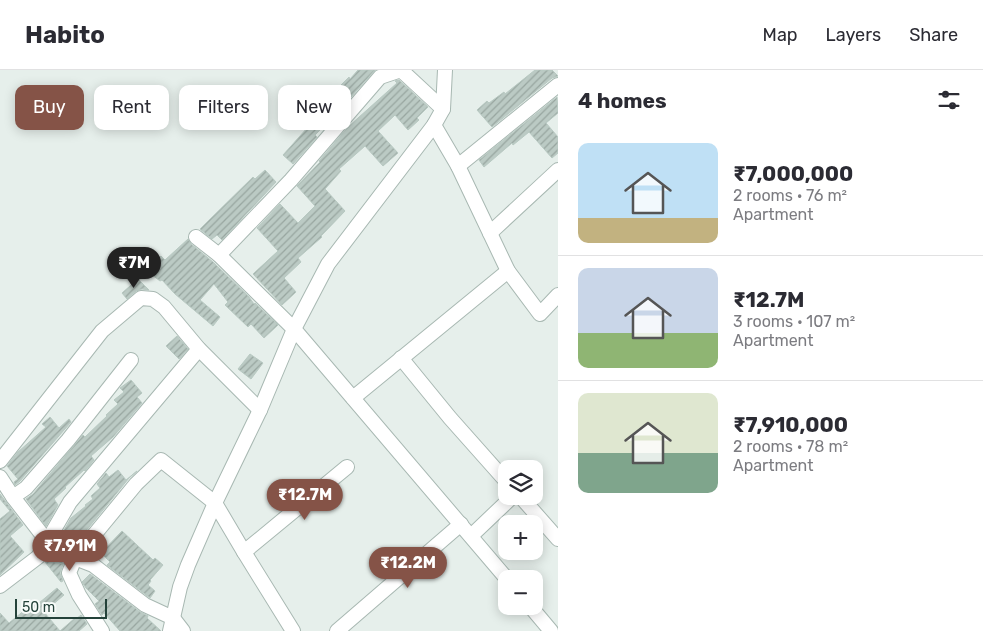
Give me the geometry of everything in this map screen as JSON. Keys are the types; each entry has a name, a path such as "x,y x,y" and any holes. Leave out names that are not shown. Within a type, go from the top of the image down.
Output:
{"street":[{"path":"219,255 291,180 380,77 401,70 443,109"},
{"path":"171,625 180,587 188,565 215,503 260,410 294,329 328,264 434,125 443,109 448,72"},
{"path":"458,166 558,85"},
{"path":"434,125 458,166 508,271 540,314 558,295"},
{"path":"490,233 558,170"},
{"path":"196,237 219,255 294,329 499,570"},
{"path":"353,398 508,271"},
{"path":"0,461 102,331 141,298 153,298 164,307 199,349 260,410"},
{"path":"0,586 38,558 70,502 199,349"},
{"path":"401,358 450,418 498,472"},
{"path":"13,497 26,488 68,440 130,360"},
{"path":"102,631 79,595 69,573 75,558 136,484 161,460 215,503 293,631"},
{"path":"244,552 347,467"},
{"path":"0,477 56,554 75,558 93,565 145,606 171,625 183,631"},
{"path":"471,536 504,505"},
{"path":"528,505 558,539"},
{"path":"337,631 461,524"},
{"path":"538,615 551,631"}],"building":[{"path":"358,70 375,70 351,97 351,85 341,85 349,77 350,79"},
{"path":"535,70 552,70 558,76 552,78 492,127 477,110 487,101 489,103 504,92 505,94"},
{"path":"399,80 428,107 417,118 419,120 408,130 395,115 378,131 398,153 383,166 365,146 339,169 341,171 325,189 345,211 322,237 298,258 301,262 284,278 296,292 282,305 253,274 278,251 257,228 280,204 298,223 315,206 297,186 320,162 345,130 351,130 351,124 397,83 395,81"},
{"path":"557,97 558,113 546,123 558,137 558,153 552,158 529,132 513,145 512,143 484,167 479,160"},
{"path":"305,130 320,130 315,135 317,137 293,164 283,155"},
{"path":"265,170 276,182 222,240 217,235 212,239 200,229 253,177 255,179"},
{"path":"188,239 191,244 213,262 254,304 278,325 264,338 251,324 248,327 225,305 228,302 214,284 200,300 220,317 213,326 175,294 162,280 160,281 147,271 161,256 165,260"},
{"path":"138,279 149,290 142,289 136,291 127,299 122,293"},
{"path":"177,336 188,349 179,359 166,346"},
{"path":"250,354 263,363 251,379 238,369"},
{"path":"131,380 142,393 137,397 142,403 113,437 91,456 94,460 85,471 65,487 54,499 58,505 46,526 26,499 33,494 83,435 85,437 118,404 114,400 124,392 120,388"},
{"path":"50,417 59,428 69,419 71,422 15,485 14,482 18,479 7,466 18,452 46,427 42,424"},
{"path":"118,470 126,480 137,471 129,478 72,548 62,546 58,541 71,518 93,499 91,496 100,488 97,484 106,473 109,477"},
{"path":"0,494 23,525 10,536 24,552 0,575 0,519 10,511 0,499"},
{"path":"122,531 153,560 155,558 163,565 148,585 155,591 150,598 107,565 110,562 101,553"},
{"path":"48,557 54,562 63,564 60,573 63,581 61,582 45,562"},
{"path":"90,574 148,616 147,618 161,631 120,631 104,613 102,615 95,604 99,601 82,582"},
{"path":"57,588 64,595 44,612 60,631 0,631 0,613 9,623 37,600 39,603"},
{"path":"81,615 87,624 79,631 60,631"}]}
